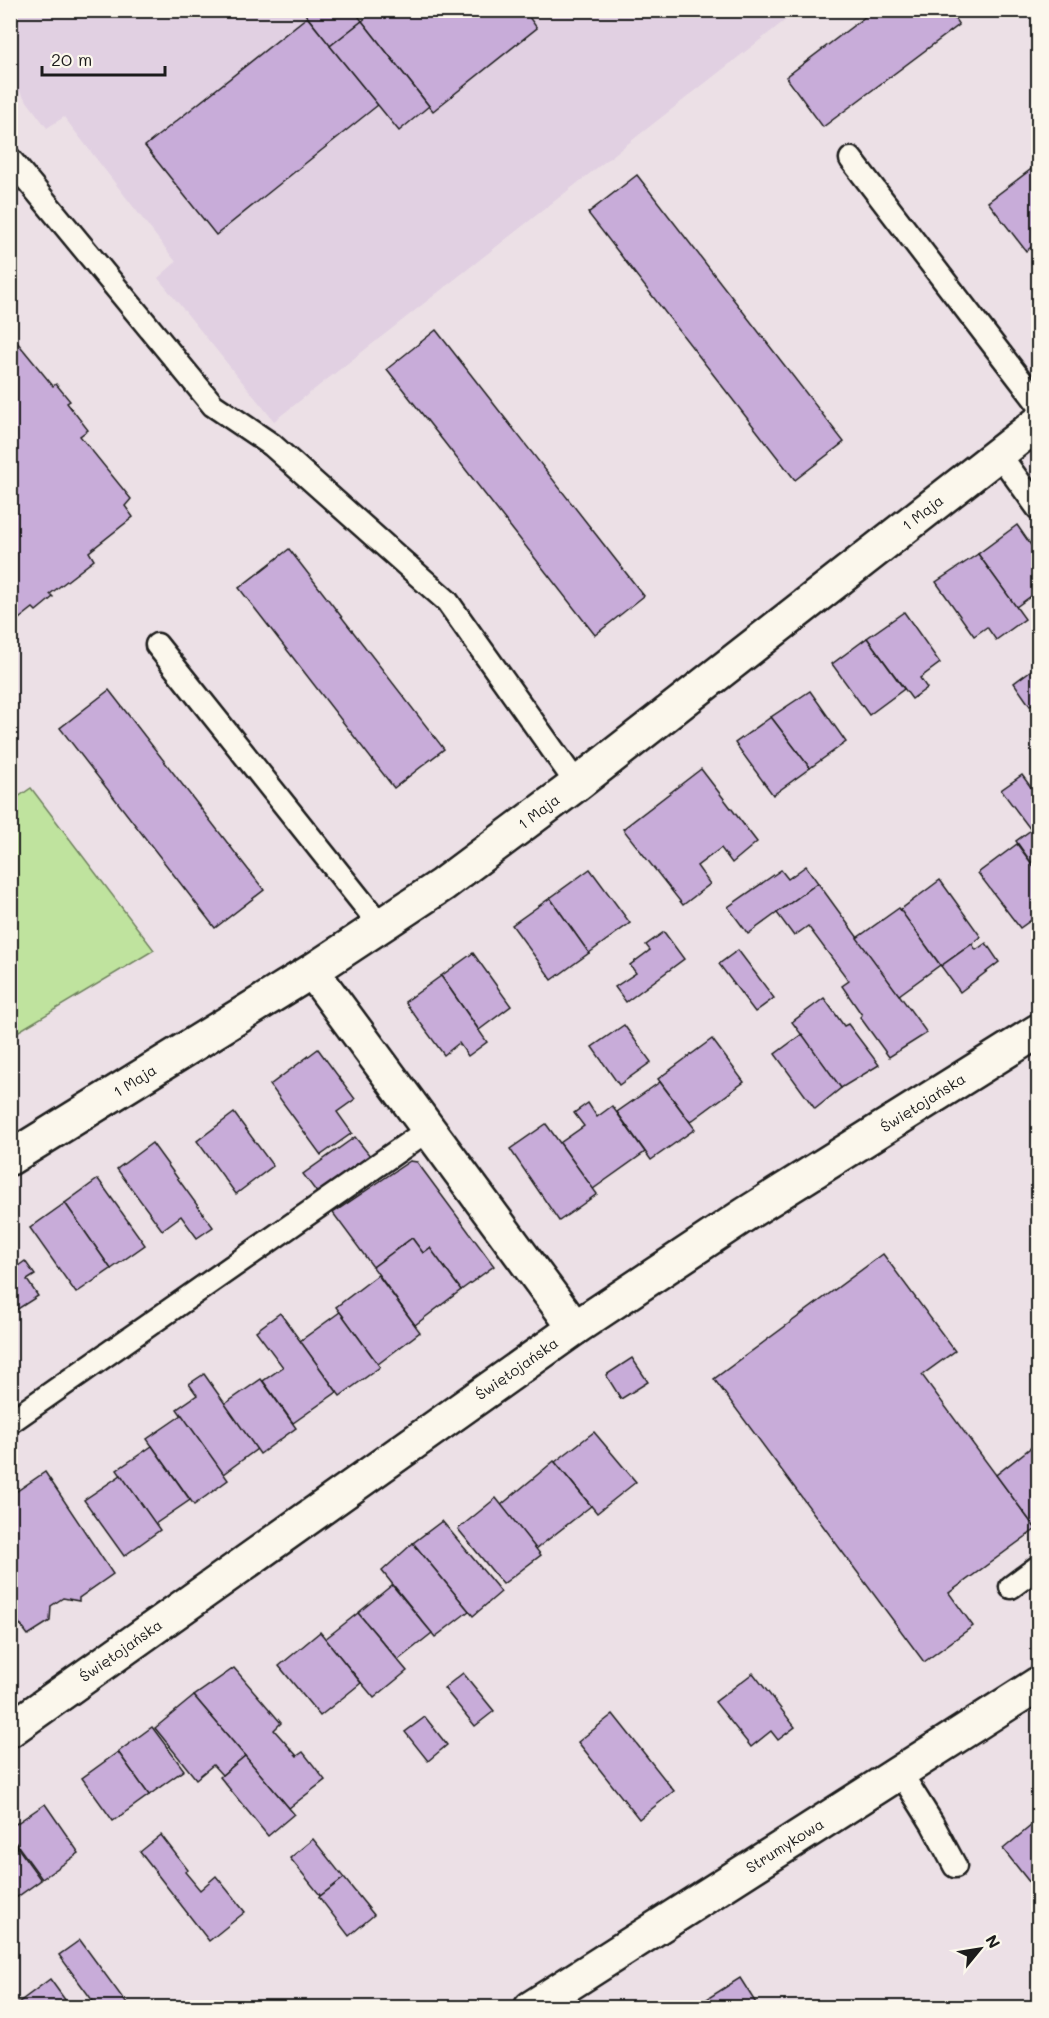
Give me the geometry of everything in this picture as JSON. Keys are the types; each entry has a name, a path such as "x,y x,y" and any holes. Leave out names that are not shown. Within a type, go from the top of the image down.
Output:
{"street":[{"name":"1 Maja","path":"11,1156 312,971 442,885 577,784 1038,423"},
{"path":"312,971 575,1328"},
{"name":"Świętojańska","path":"10,1730 575,1328 746,1214 1038,1031"},
{"name":"Strumykowa","path":"531,2007 1038,1684"}],"lane":[{"path":"10,159 213,405 272,445 447,601 577,784"},
{"path":"851,159 1038,403"},
{"path":"999,454 1038,508"},
{"path":"157,645 381,926"},
{"path":"10,1422 429,1129"},
{"path":"1011,1587 1038,1567"},
{"path":"900,1772 932,1823 955,1866"}],"shaded area":[{"path":"11,11 797,11 274,421 158,278 176,262 64,117 47,128 11,80"}],"green space":[{"path":"31,788 154,950 14,1034 10,1028 11,802"}],"building":[{"path":"302,10 354,10 362,21 330,46"},
{"path":"375,10 524,10 537,28 433,111 362,21"},
{"path":"874,10 949,10 959,25 823,127 786,77"},
{"path":"307,17 378,105 216,235 145,146"},
{"path":"362,21 429,106 399,131 330,46"},
{"path":"1038,164 1038,242 1026,251 988,202"},
{"path":"637,175 844,442 795,480 588,213"},
{"path":"10,327 15,333 12,336 53,386 56,384 70,401 67,403 88,430 80,436 131,499 125,506 133,517 89,552 94,560 50,594 53,597 36,611 33,608 10,626"},
{"path":"436,330 644,596 595,635 387,369"},
{"path":"1017,525 1035,551 1038,548 1038,591 1016,607 978,554"},
{"path":"289,549 444,749 394,788 239,588"},
{"path":"978,554 1025,619 996,640 987,627 974,636 936,582"},
{"path":"904,612 940,663 920,678 927,688 912,699 867,638"},
{"path":"867,638 904,689 869,715 832,664"},
{"path":"1038,665 1038,700 1030,706 1014,683"},
{"path":"109,690 264,890 215,928 60,728"},
{"path":"810,691 846,742 810,768 771,717"},
{"path":"771,717 810,768 773,795 735,743"},
{"path":"701,769 757,842 732,863 721,848 697,866 710,884 683,905 623,829"},
{"path":"1022,775 1038,797 1038,825 1031,830 1001,790"},
{"path":"1038,825 1038,872 1016,841"},
{"path":"1017,844 1038,872 1038,915 1020,928 978,873"},
{"path":"806,866 818,883 748,934 728,907 781,870 788,879"},
{"path":"590,869 630,923 589,953 550,898"},
{"path":"940,880 981,937 941,966 900,910"},
{"path":"818,883 927,1033 889,1057 860,1017 862,1015 842,986 849,981 808,926 794,936 777,913"},
{"path":"550,898 589,953 552,980 512,925"},
{"path":"899,908 940,965 899,995 857,938"},
{"path":"664,932 684,959 626,1002 615,987 636,973 630,965 650,950 646,945"},
{"path":"986,943 999,962 960,992 941,966 972,944 976,950"},
{"path":"738,950 774,998 755,1012 719,964"},
{"path":"473,953 511,1006 479,1030 441,976"},
{"path":"441,976 487,1042 468,1056 459,1043 444,1055 405,1002"},
{"path":"824,998 844,1026 848,1024 879,1065 841,1088 792,1022"},
{"path":"624,1025 651,1062 619,1085 592,1047"},
{"path":"802,1034 841,1088 815,1109 775,1054"},
{"path":"712,1039 744,1082 690,1122 658,1079"},
{"path":"318,1049 355,1099 337,1112 352,1133 321,1155 270,1085"},
{"path":"660,1082 695,1129 651,1160 617,1112"},
{"path":"588,1103 597,1117 612,1106 645,1152 593,1189 560,1143 584,1126 574,1113"},
{"path":"234,1113 273,1166 236,1194 197,1141"},
{"path":"546,1124 597,1194 559,1221 510,1149"},
{"path":"355,1137 371,1157 318,1194 303,1174"},
{"path":"152,1143 213,1227 197,1238 181,1216 162,1230 117,1169"},
{"path":"410,1161 417,1162 494,1266 461,1290 430,1248 423,1253 412,1238 373,1267 333,1213"},
{"path":"98,1179 145,1245 111,1269 65,1203"},
{"path":"65,1203 111,1269 76,1293 30,1228"},
{"path":"412,1238 423,1253 430,1248 461,1290 415,1325 373,1267"},
{"path":"883,1254 955,1351 922,1375 1036,1529 949,1593 973,1626 924,1662 714,1379"},
{"path":"10,1256 18,1266 25,1261 35,1275 27,1280 38,1296 10,1314"},
{"path":"378,1275 420,1332 378,1364 336,1307"},
{"path":"340,1312 380,1367 340,1396 300,1341"},
{"path":"280,1313 337,1392 293,1423 263,1381 283,1367 256,1331"},
{"path":"632,1358 648,1382 621,1399 606,1375"},
{"path":"204,1374 257,1449 223,1474 177,1409 197,1395 189,1384"},
{"path":"261,1379 296,1428 260,1454 225,1404"},
{"path":"182,1415 228,1480 194,1505 147,1439"},
{"path":"594,1432 636,1482 597,1513 555,1462"},
{"path":"1038,1442 1038,1527 1036,1529 996,1475"},
{"path":"152,1446 190,1500 155,1524 117,1470"},
{"path":"554,1461 591,1506 536,1549 501,1505"},
{"path":"45,1472 113,1574 79,1598 79,1601 63,1598 51,1606 50,1621 28,1635 10,1611 10,1496"},
{"path":"121,1475 160,1530 124,1556 84,1500"},
{"path":"496,1498 541,1555 503,1584 458,1529"},
{"path":"442,1521 501,1592 473,1616 413,1543"},
{"path":"413,1543 469,1611 435,1637 382,1571"},
{"path":"392,1585 432,1633 398,1660 358,1613"},
{"path":"358,1613 407,1671 374,1698 325,1639"},
{"path":"320,1632 361,1683 320,1716 279,1666"},
{"path":"234,1668 281,1723 274,1730 297,1756 303,1752 325,1780 289,1808 194,1696"},
{"path":"463,1673 494,1711 475,1726 444,1688"},
{"path":"753,1673 795,1727 778,1740 771,1731 751,1747 715,1702"},
{"path":"194,1696 245,1756 222,1775 213,1765 196,1779 155,1728"},
{"path":"613,1714 674,1791 639,1819 578,1742"},
{"path":"425,1717 447,1745 428,1761 405,1732"},
{"path":"152,1727 184,1770 149,1795 118,1752"},
{"path":"118,1752 149,1795 113,1821 82,1778"},
{"path":"245,1756 294,1814 268,1836 220,1777"},
{"path":"45,1804 79,1853 42,1879 10,1835 10,1828"},
{"path":"1038,1820 1038,1893 1003,1849"},
{"path":"161,1835 188,1870 185,1872 200,1890 216,1876 245,1912 209,1941 140,1852"},
{"path":"10,1837 41,1880 10,1902"},
{"path":"313,1839 344,1878 319,1897 320,1895 290,1858"},
{"path":"344,1878 374,1915 349,1936 319,1897"},
{"path":"80,1940 127,2004 122,2008 98,2008 59,1955"},
{"path":"740,1978 759,2008 701,2008 699,2004"},
{"path":"50,1979 71,2008 21,2008 18,2003"},
{"path":"1038,1997 1038,2008 1026,2008"}]}
